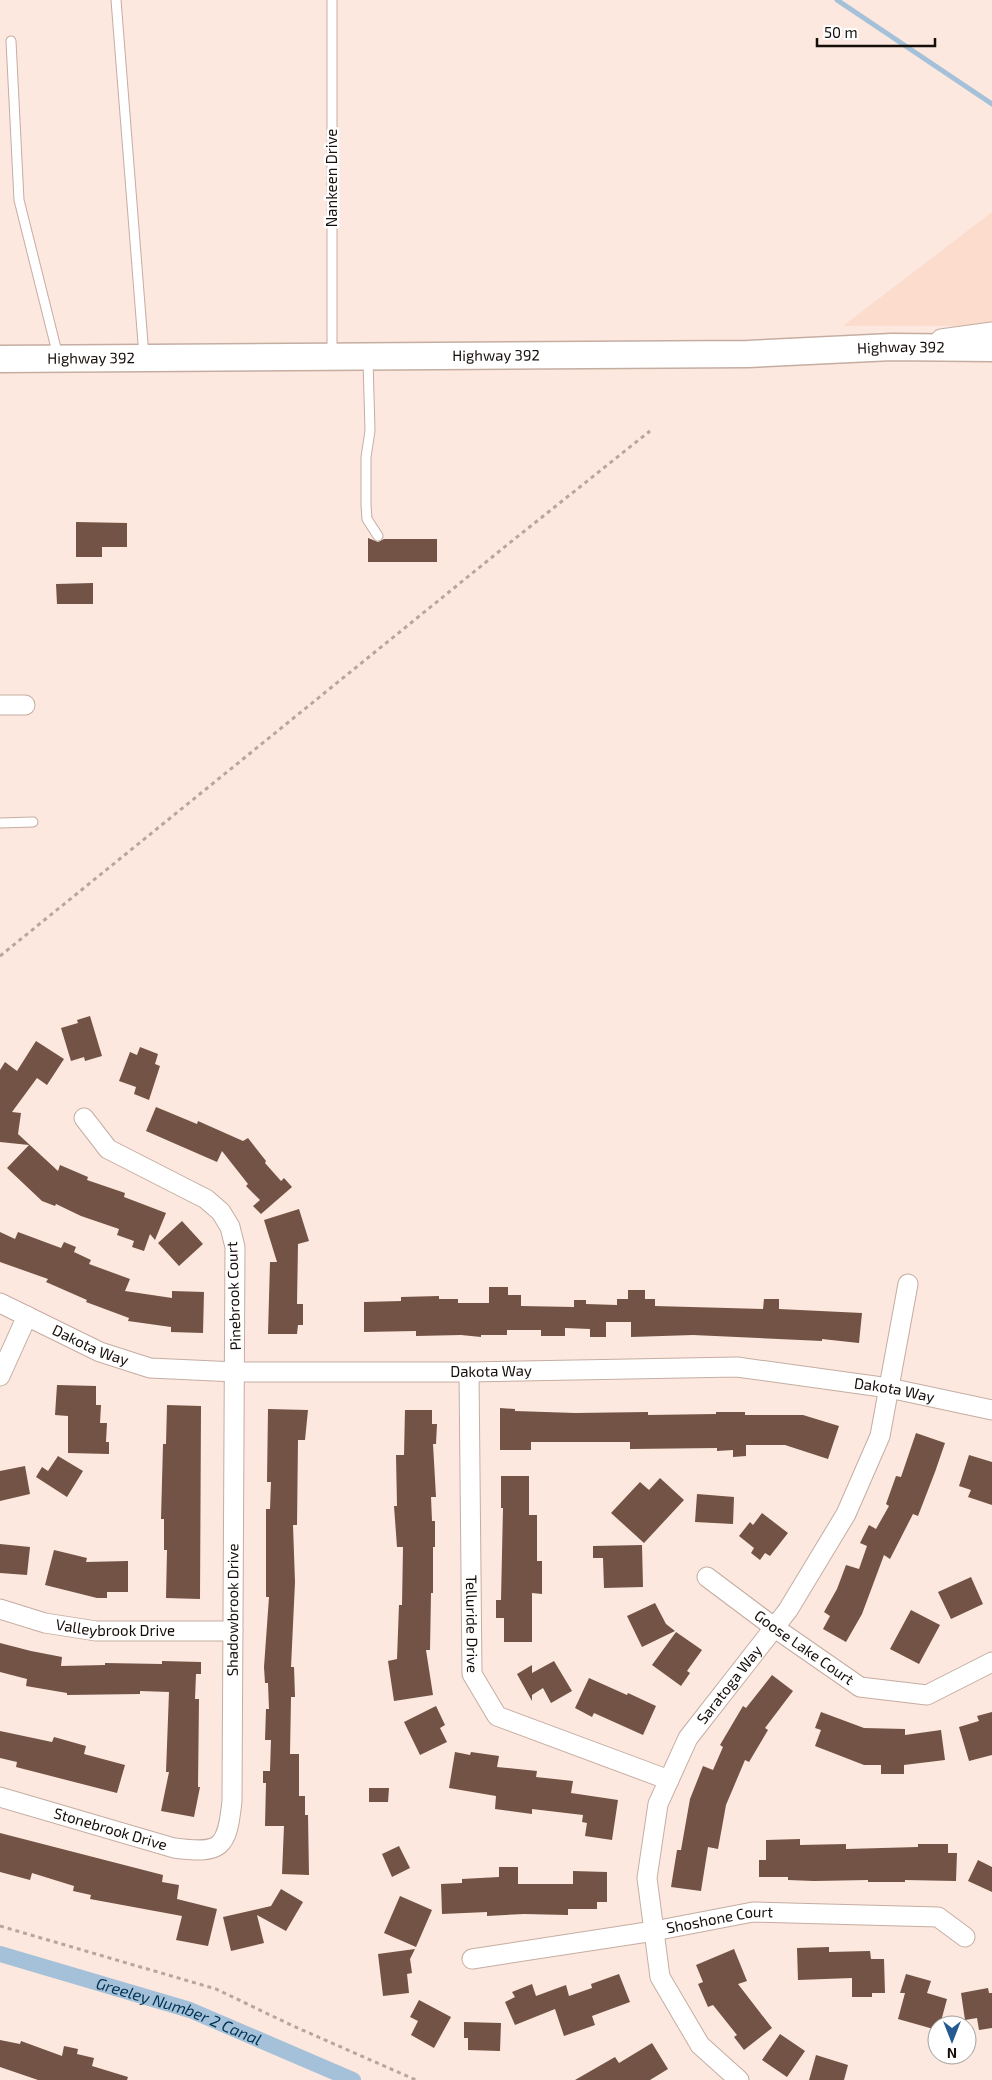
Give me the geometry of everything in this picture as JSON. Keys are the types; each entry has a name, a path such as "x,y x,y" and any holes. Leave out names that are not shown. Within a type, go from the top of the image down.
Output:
{"main road":[{"name":"Highway 392","path":"0,359 748,354 892,347 992,348"}],"street":[{"path":"892,347 992,332"},
{"path":"0,705 26,705"},
{"name":"Pinebrook Court","path":"84,1118 108,1149 206,1199 221,1212 230,1227 235,1247 236,1372"},
{"name":"Saratoga Way","path":"729,2077 700,2045 660,1977 647,1878 658,1804 688,1738 788,1610 846,1514 880,1436 908,1284"},
{"name":"Dakota Way","path":"0,1303 100,1352 150,1368 176,1371 469,1372 737,1367 889,1388 992,1410"},
{"path":"0,1376 27,1316"},
{"name":"Shadowbrook Drive","path":"220,1845 226,1836 232,1801 236,1372"},
{"name":"Telluride Drive","path":"469,1372 472,1674 497,1716 669,1780"},
{"name":"Goose Lake Court","path":"707,1577 774,1628 860,1687 928,1695 992,1662"},
{"name":"Valleybrook Drive","path":"0,1609 45,1622 96,1631 233,1631"},
{"name":"Stonebrook Drive","path":"0,1797 174,1848 198,1851 210,1850 220,1845"},
{"name":"Shoshone Court","path":"472,1959 654,1931 753,1912 938,1917 965,1937"}],"lane":[{"path":"116,0 144,358"},
{"name":"Nankeen Drive","path":"332,0 332,356"},
{"path":"11,41 19,200 59,358"},
{"path":"368,356 370,431 366,457 366,505 367,519 378,536"},
{"path":"0,822 33,822"}],"path":[{"path":"0,956 650,431"},
{"path":"0,1926 216,1989 291,2025 416,2080"}],"shaded area":[{"path":"992,212 992,326 843,326"}],"building":[{"path":"76,522 127,523 127,547 102,547 102,557 76,557"},
{"path":"368,538 378,542 384,539 437,539 437,562 368,562"},
{"path":"93,583 93,604 57,604 56,584"},
{"path":"90,1016 102,1056 85,1061 84,1057 71,1061 61,1028 78,1023 77,1020"},
{"path":"36,1041 64,1059 47,1085 37,1078 12,1112 21,1113 18,1134 58,1171 60,1165 88,1177 87,1180 125,1193 124,1197 166,1213 155,1240 150,1234 144,1251 132,1247 134,1241 117,1235 119,1229 81,1216 56,1204 55,1206 42,1201 7,1168 29,1145 0,1142 0,1070 5,1062 17,1071"},
{"path":"140,1047 158,1054 155,1064 160,1066 149,1100 134,1094 136,1087 119,1081 130,1052 137,1055"},
{"path":"156,1107 197,1124 198,1121 243,1141 248,1138 266,1161 265,1163 281,1181 284,1178 292,1187 261,1214 253,1206 260,1200 246,1186 248,1184 222,1151 217,1162 146,1131"},
{"path":"299,1209 309,1241 298,1244 297,1304 303,1304 303,1325 298,1325 297,1334 268,1334 270,1262 277,1262 264,1220"},
{"path":"182,1221 203,1244 179,1266 158,1243"},
{"path":"0,1232 15,1239 18,1232 61,1248 64,1242 76,1247 74,1252 91,1260 89,1264 130,1279 125,1291 172,1298 172,1291 204,1292 203,1333 171,1332 171,1327 128,1321 129,1318 86,1302 87,1300 46,1282 48,1279 0,1262"},
{"path":"489,1287 508,1287 508,1295 521,1295 521,1306 574,1307 574,1300 586,1300 586,1304 617,1305 617,1299 628,1299 628,1290 645,1290 645,1299 655,1299 655,1306 763,1309 764,1299 779,1299 779,1309 862,1313 859,1343 822,1339 822,1341 693,1335 631,1337 631,1322 606,1322 606,1337 590,1337 590,1329 565,1328 565,1336 541,1336 541,1330 507,1330 507,1335 481,1335 481,1337 461,1335 416,1336 416,1331 364,1332 364,1302 401,1301 401,1297 439,1296 439,1299 458,1299 458,1303 489,1303"},
{"path":"57,1385 96,1386 96,1405 101,1405 100,1423 107,1423 106,1442 109,1442 109,1454 68,1453 68,1416 55,1415"},
{"path":"167,1405 201,1406 200,1599 166,1598 167,1550 164,1550 164,1519 161,1519 163,1444 166,1444"},
{"path":"500,1408 515,1409 515,1411 575,1413 648,1412 648,1415 745,1412 745,1415 803,1415 839,1426 828,1459 785,1445 746,1445 746,1456 733,1457 733,1450 717,1451 717,1448 630,1449 630,1442 531,1442 531,1450 500,1450"},
{"path":"268,1409 308,1410 305,1440 298,1440 297,1525 293,1525 295,1582 291,1667 294,1667 295,1697 291,1697 290,1754 299,1754 299,1796 305,1796 305,1815 308,1815 309,1875 282,1874 284,1826 265,1826 266,1783 263,1783 263,1771 270,1771 271,1740 265,1740 266,1709 269,1709 268,1683 265,1683 264,1667 269,1597 266,1597 266,1509 270,1509 271,1482 267,1482"},
{"path":"405,1410 432,1410 432,1424 437,1424 436,1444 433,1444 436,1497 431,1497 432,1521 435,1521 433,1593 431,1593 430,1650 426,1650 433,1695 394,1701 388,1661 397,1659 399,1605 402,1605 403,1547 397,1547 394,1506 397,1506 396,1455 404,1455"},
{"path":"916,1433 945,1443 918,1516 913,1514 890,1559 884,1555 862,1614 846,1642 823,1629 830,1616 824,1612 837,1589 846,1565 859,1569 867,1546 860,1543 869,1525 876,1529 889,1506 886,1504 896,1476 901,1477"},
{"path":"969,1455 992,1462 992,1505 968,1497 971,1490 959,1486"},
{"path":"58,1456 83,1471 67,1497 36,1477 42,1467 48,1471"},
{"path":"25,1466 30,1494 0,1501 0,1471"},
{"path":"501,1476 529,1476 529,1515 537,1515 537,1561 542,1561 542,1594 532,1593 532,1642 504,1642 504,1618 496,1618 496,1600 501,1600 503,1508 501,1508"},
{"path":"660,1478 684,1500 644,1543 611,1513 640,1482 649,1490"},
{"path":"697,1494 734,1497 733,1524 695,1522"},
{"path":"762,1513 788,1533 770,1556 765,1553 760,1560 751,1553 754,1548 739,1536 750,1522 753,1525"},
{"path":"0,1544 30,1547 27,1575 0,1573"},
{"path":"642,1545 643,1587 604,1588 603,1558 593,1558 593,1546"},
{"path":"54,1550 87,1558 86,1562 128,1561 128,1592 107,1592 107,1598 97,1598 45,1585"},
{"path":"971,1577 983,1604 951,1619 938,1592"},
{"path":"655,1603 666,1624 675,1631 642,1647 627,1616"},
{"path":"911,1610 940,1625 919,1664 890,1649"},
{"path":"676,1632 702,1650 687,1671 690,1673 681,1686 652,1665"},
{"path":"0,1643 62,1657 61,1666 105,1665 105,1663 162,1664 162,1661 201,1662 201,1674 196,1674 195,1699 199,1699 198,1787 200,1787 194,1817 161,1811 169,1772 166,1772 169,1692 140,1691 140,1694 67,1695 67,1693 26,1686 27,1679 0,1672"},
{"path":"554,1661 572,1691 551,1703 543,1688 532,1695 532,1701 517,1674 532,1665 532,1673"},
{"path":"772,1675 793,1691 765,1728 768,1730 749,1762 745,1760 726,1805 718,1849 708,1847 701,1891 671,1887 677,1850 681,1850 690,1799 703,1766 713,1770 723,1747 720,1745 743,1706 746,1708"},
{"path":"589,1678 656,1706 643,1735 594,1713 592,1717 575,1708"},
{"path":"436,1706 445,1725 440,1728 447,1742 420,1755 404,1722"},
{"path":"821,1712 864,1728 905,1729 905,1735 941,1730 945,1760 904,1765 904,1774 881,1774 881,1765 864,1765 815,1746 821,1730 815,1728"},
{"path":"992,1712 992,1755 969,1761 959,1727 979,1721 977,1716"},
{"path":"0,1731 52,1742 54,1737 86,1746 84,1754 125,1765 117,1793 16,1767 17,1762 0,1758"},
{"path":"455,1752 470,1755 471,1752 499,1756 497,1767 537,1771 536,1777 573,1781 571,1793 618,1800 612,1840 585,1836 587,1823 582,1822 583,1815 532,1809 532,1814 495,1809 496,1796 449,1788"},
{"path":"369,1788 389,1788 388,1802 369,1802"},
{"path":"0,1833 163,1875 162,1882 179,1885 177,1899 217,1909 208,1946 176,1940 182,1916 90,1899 91,1895 73,1891 74,1886 32,1873 30,1880 0,1872"},
{"path":"800,1839 800,1845 846,1844 846,1849 918,1847 918,1844 948,1844 948,1853 957,1853 956,1881 814,1881 788,1880 788,1877 759,1877 759,1860 766,1860 766,1840"},
{"path":"399,1846 410,1868 392,1877 382,1854"},
{"path":"978,1860 992,1867 992,1892 968,1881"},
{"path":"499,1867 518,1867 518,1884 573,1884 573,1871 607,1872 607,1902 597,1902 597,1909 568,1909 568,1915 524,1914 487,1916 487,1912 442,1914 441,1884 462,1883 462,1879 499,1877"},
{"path":"281,1889 303,1902 286,1931 257,1915 264,1943 231,1951 223,1917 271,1906"},
{"path":"400,1896 432,1910 416,1947 384,1933"},
{"path":"829,1947 829,1952 870,1951 871,1959 884,1959 885,1993 872,1993 872,1997 852,1997 852,1978 798,1980 797,1948"},
{"path":"415,1949 410,1959 412,1973 407,1974 409,1993 383,1996 378,1954"},
{"path":"734,1949 747,1981 738,1984 772,2028 744,2050 734,2037 737,2035 713,2005 708,2007 698,1984 703,1982 696,1965"},
{"path":"619,1974 630,2002 592,2016 595,2025 564,2036 555,2009 515,2025 505,2002 515,1997 512,1992 532,1984 536,1996 566,1985 569,1996 592,1988 591,1984"},
{"path":"906,1974 931,1981 927,1993 947,1999 943,2015 927,2015 927,2027 898,2019 905,1993 900,1993"},
{"path":"988,1988 989,1993 992,1993 992,2028 979,2030 977,2015 964,2015 961,1993"},
{"path":"419,2000 451,2017 434,2048 411,2035 418,2021 410,2017"},
{"path":"464,2022 501,2023 500,2051 468,2050 468,2038 464,2038"},
{"path":"780,2034 805,2051 787,2077 762,2060"},
{"path":"0,2040 20,2044 21,2041 62,2056 64,2046 78,2049 77,2054 94,2058 92,2066 128,2077 127,2080 38,2080 0,2067"},
{"path":"652,2043 668,2069 650,2080 575,2080 615,2057 619,2063"},
{"path":"816,2055 848,2065 844,2080 809,2080"}],"waterway":[{"path":"837,0 992,104"},
{"name":"Greeley Number 2 Canal","path":"0,1954 190,2010 353,2080"}]}
